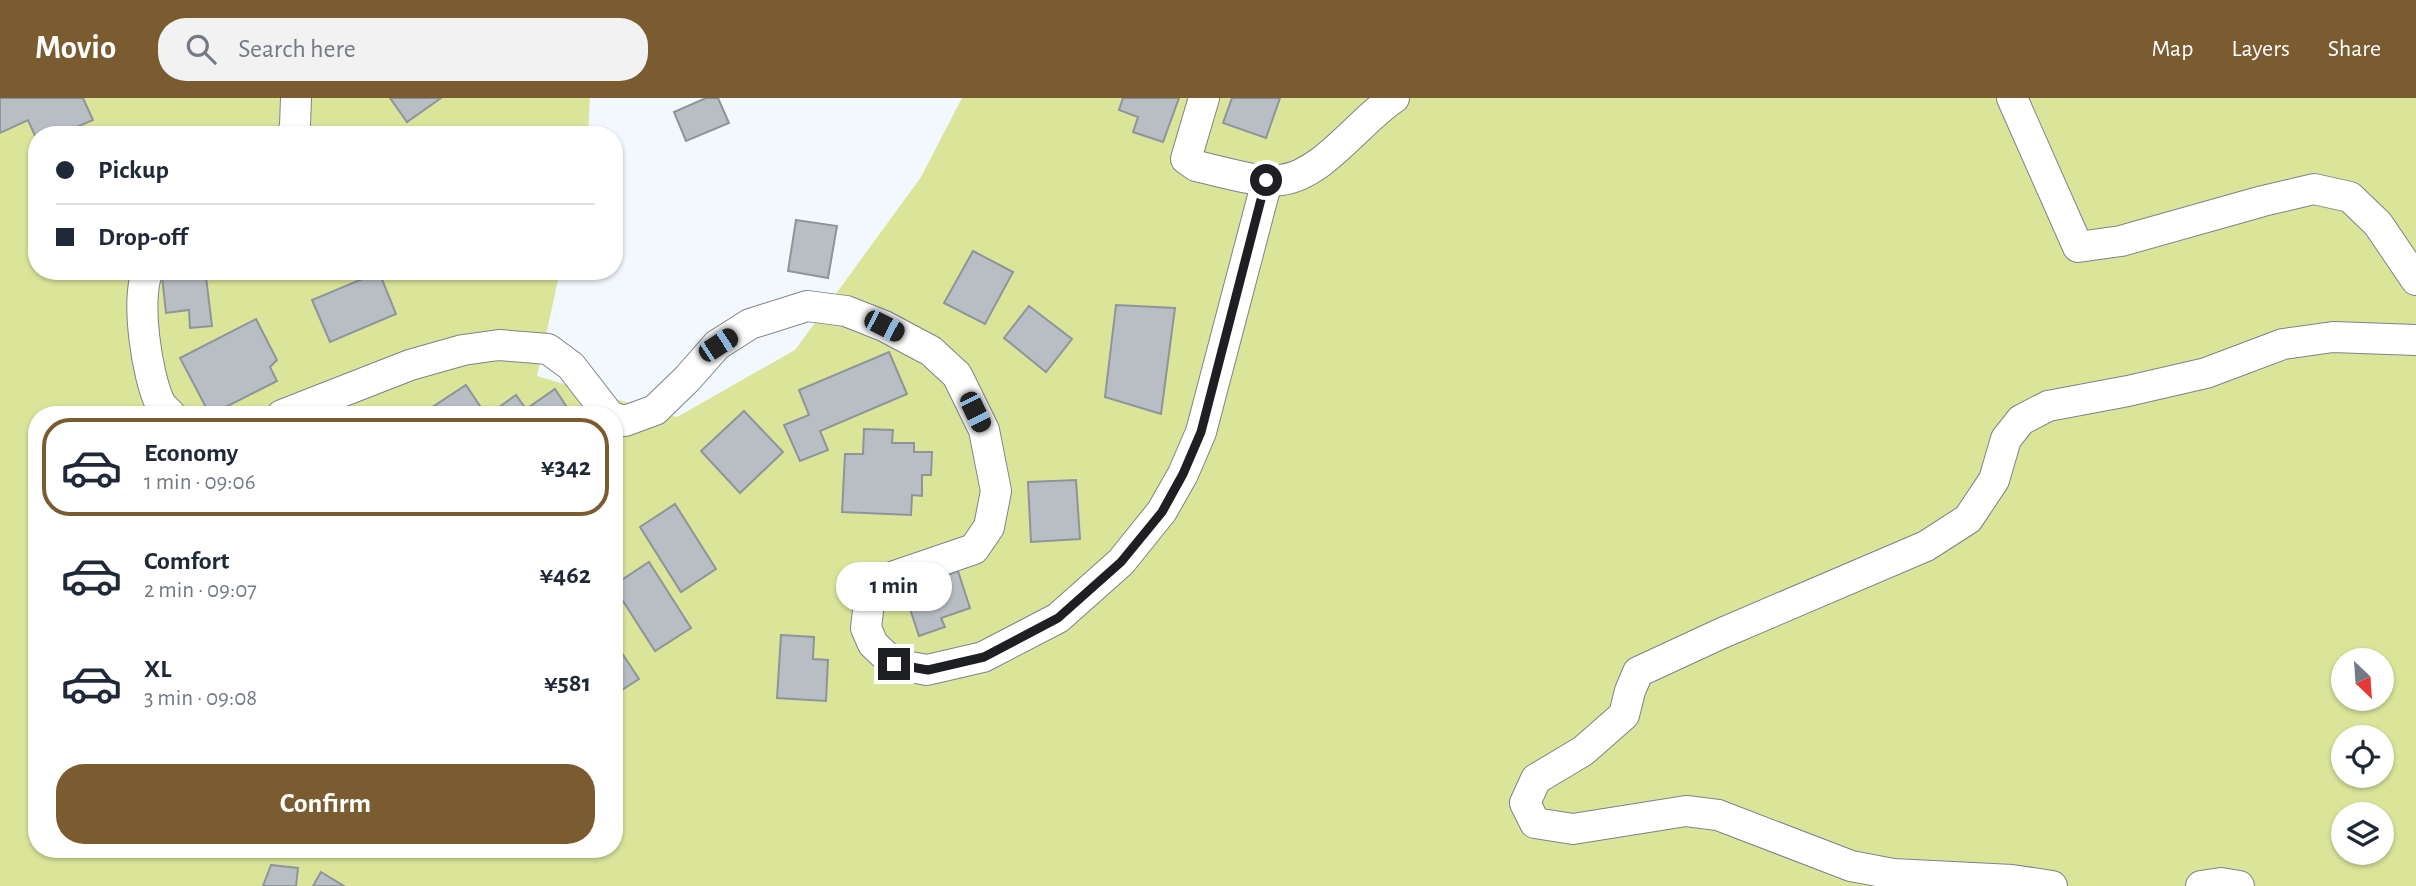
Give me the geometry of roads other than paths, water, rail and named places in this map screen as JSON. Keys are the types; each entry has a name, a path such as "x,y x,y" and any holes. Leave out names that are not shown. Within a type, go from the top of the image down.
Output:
{"street":[{"path":"295,126 296,98"},
{"path":"1204,98 1186,159 1196,166 1266,180 1283,180 1306,171 1325,158 1378,108 1394,98"},
{"path":"2012,98 2078,247 2121,241 2314,189 2350,197 2378,224 2416,280"},
{"path":"623,420 655,410 718,345 750,324 807,306 846,311 884,326 931,351 957,375 984,430 996,492 989,527 974,549 892,577 869,602 866,628 873,644 894,664 928,670 984,657 1058,618 1121,562 1162,512 1183,474 1201,432 1266,180"},
{"path":"147,280 144,347 162,406"},
{"path":"2052,886 2012,880 1893,874 1852,866 1718,815 1686,811 1573,829 1535,824 1525,803 1536,779 1583,751 1624,715 1638,672 1926,547 1968,519 1994,480 2006,439 2021,420 2039,410 2206,373 2283,344 2333,337 2416,340"},
{"path":"305,406 410,365 463,350 499,345 548,349 571,366 602,406"},
{"path":"2202,886 2221,883 2239,886"}]}
